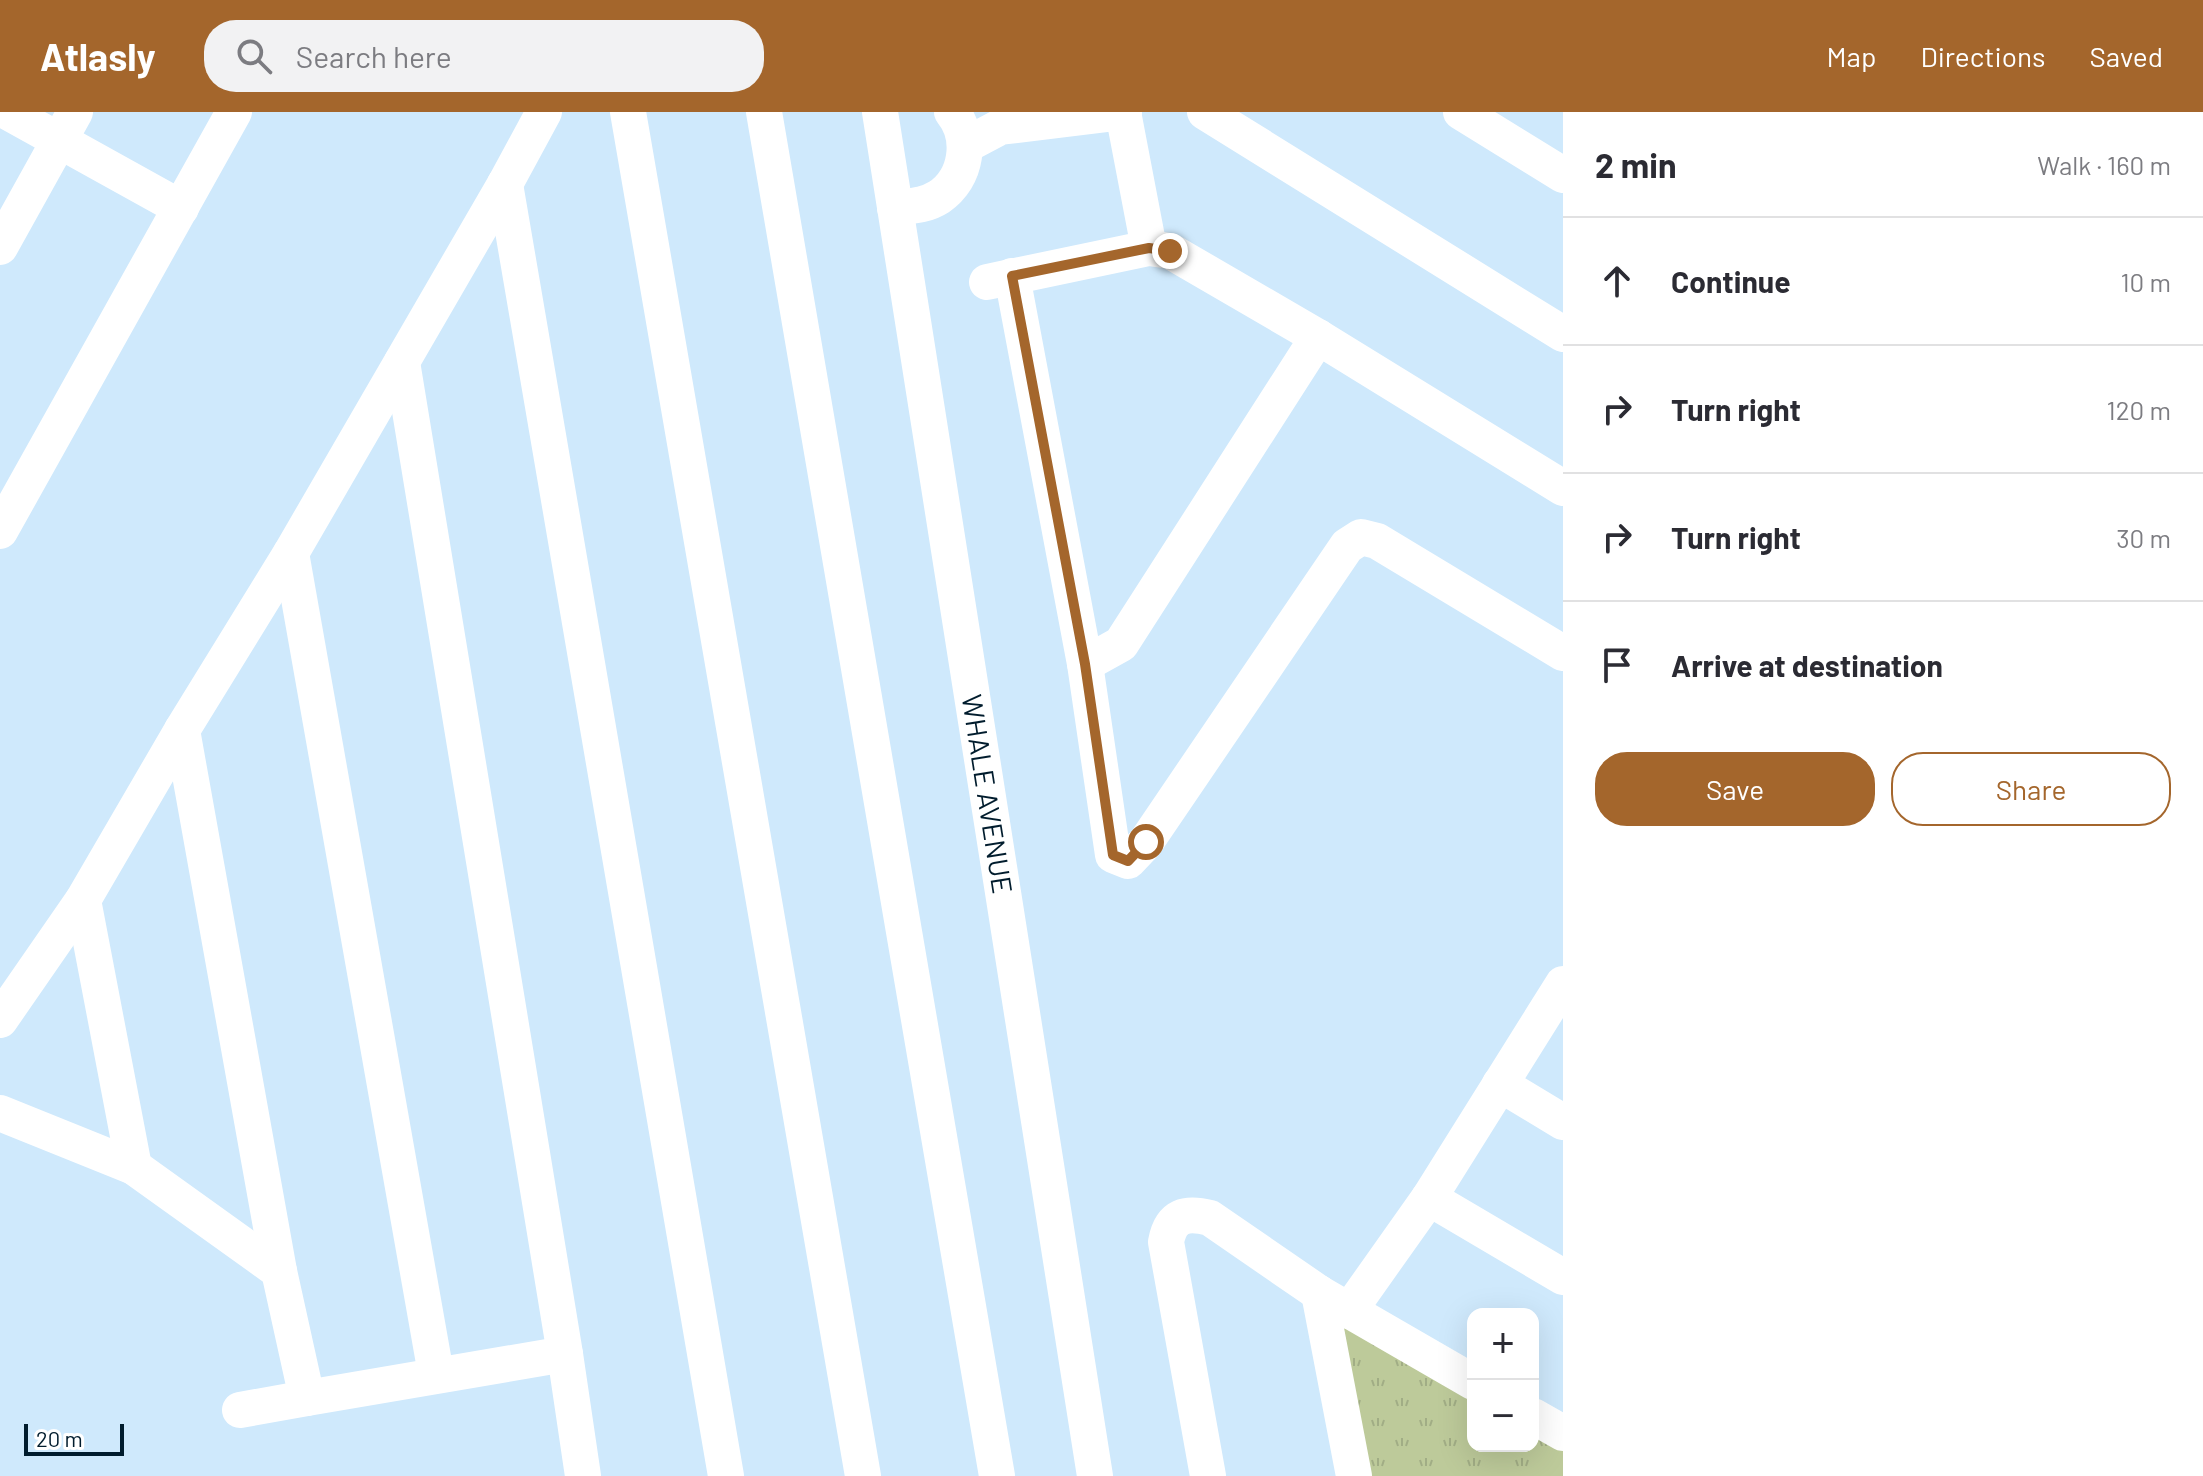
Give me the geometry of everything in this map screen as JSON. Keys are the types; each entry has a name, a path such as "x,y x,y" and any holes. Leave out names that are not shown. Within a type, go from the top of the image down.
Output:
{"street":[{"path":"8,112 67,126 181,208"},
{"path":"0,531 234,112"},
{"path":"0,1020 83,900 182,730 291,553 544,112"},
{"path":"628,112 863,1476"},
{"path":"764,112 997,1476"},
{"name":"WHALE AVENUE","path":"880,112 1095,1476"},
{"path":"895,208 922,205 937,199 958,176 966,145 962,129 952,112"},
{"path":"966,145 1000,127 1124,112 1149,248"},
{"path":"1205,112 1563,334"},
{"path":"1461,112 1563,175"},
{"path":"0,247 67,126"},
{"path":"505,184 726,1476"},
{"path":"1563,488 1318,337 1170,251 1149,248 1000,279 1085,664 1113,855 1128,861 1146,842 1347,546 1361,537 1377,541 1563,653"},
{"path":"1085,664 1121,644 1318,337"},
{"path":"402,362 583,1476"},
{"path":"291,553 436,1374"},
{"path":"182,730 279,1271 307,1398"},
{"path":"83,900 134,1167"},
{"path":"1354,1476 1334,1302 1429,1198 1563,984"},
{"path":"1500,1084 1563,1122"},
{"path":"0,1113 134,1167 279,1271"},
{"path":"1429,1198 1563,1277"},
{"path":"1208,1476 1166,1242 1169,1229 1178,1218 1196,1215 1210,1218 1334,1302 1470,1380"},
{"path":"240,1410 565,1354"},
{"path":"1539,1419 1563,1433"}],"green space":[{"path":"1343,1325 1467,1394 1467,1452 1539,1452 1539,1433 1563,1447 1563,1476 1370,1476"}],"route":[{"path":"1146,842 1128,861 1113,855 1085,664 1012,276 1149,248 1170,251"}]}
